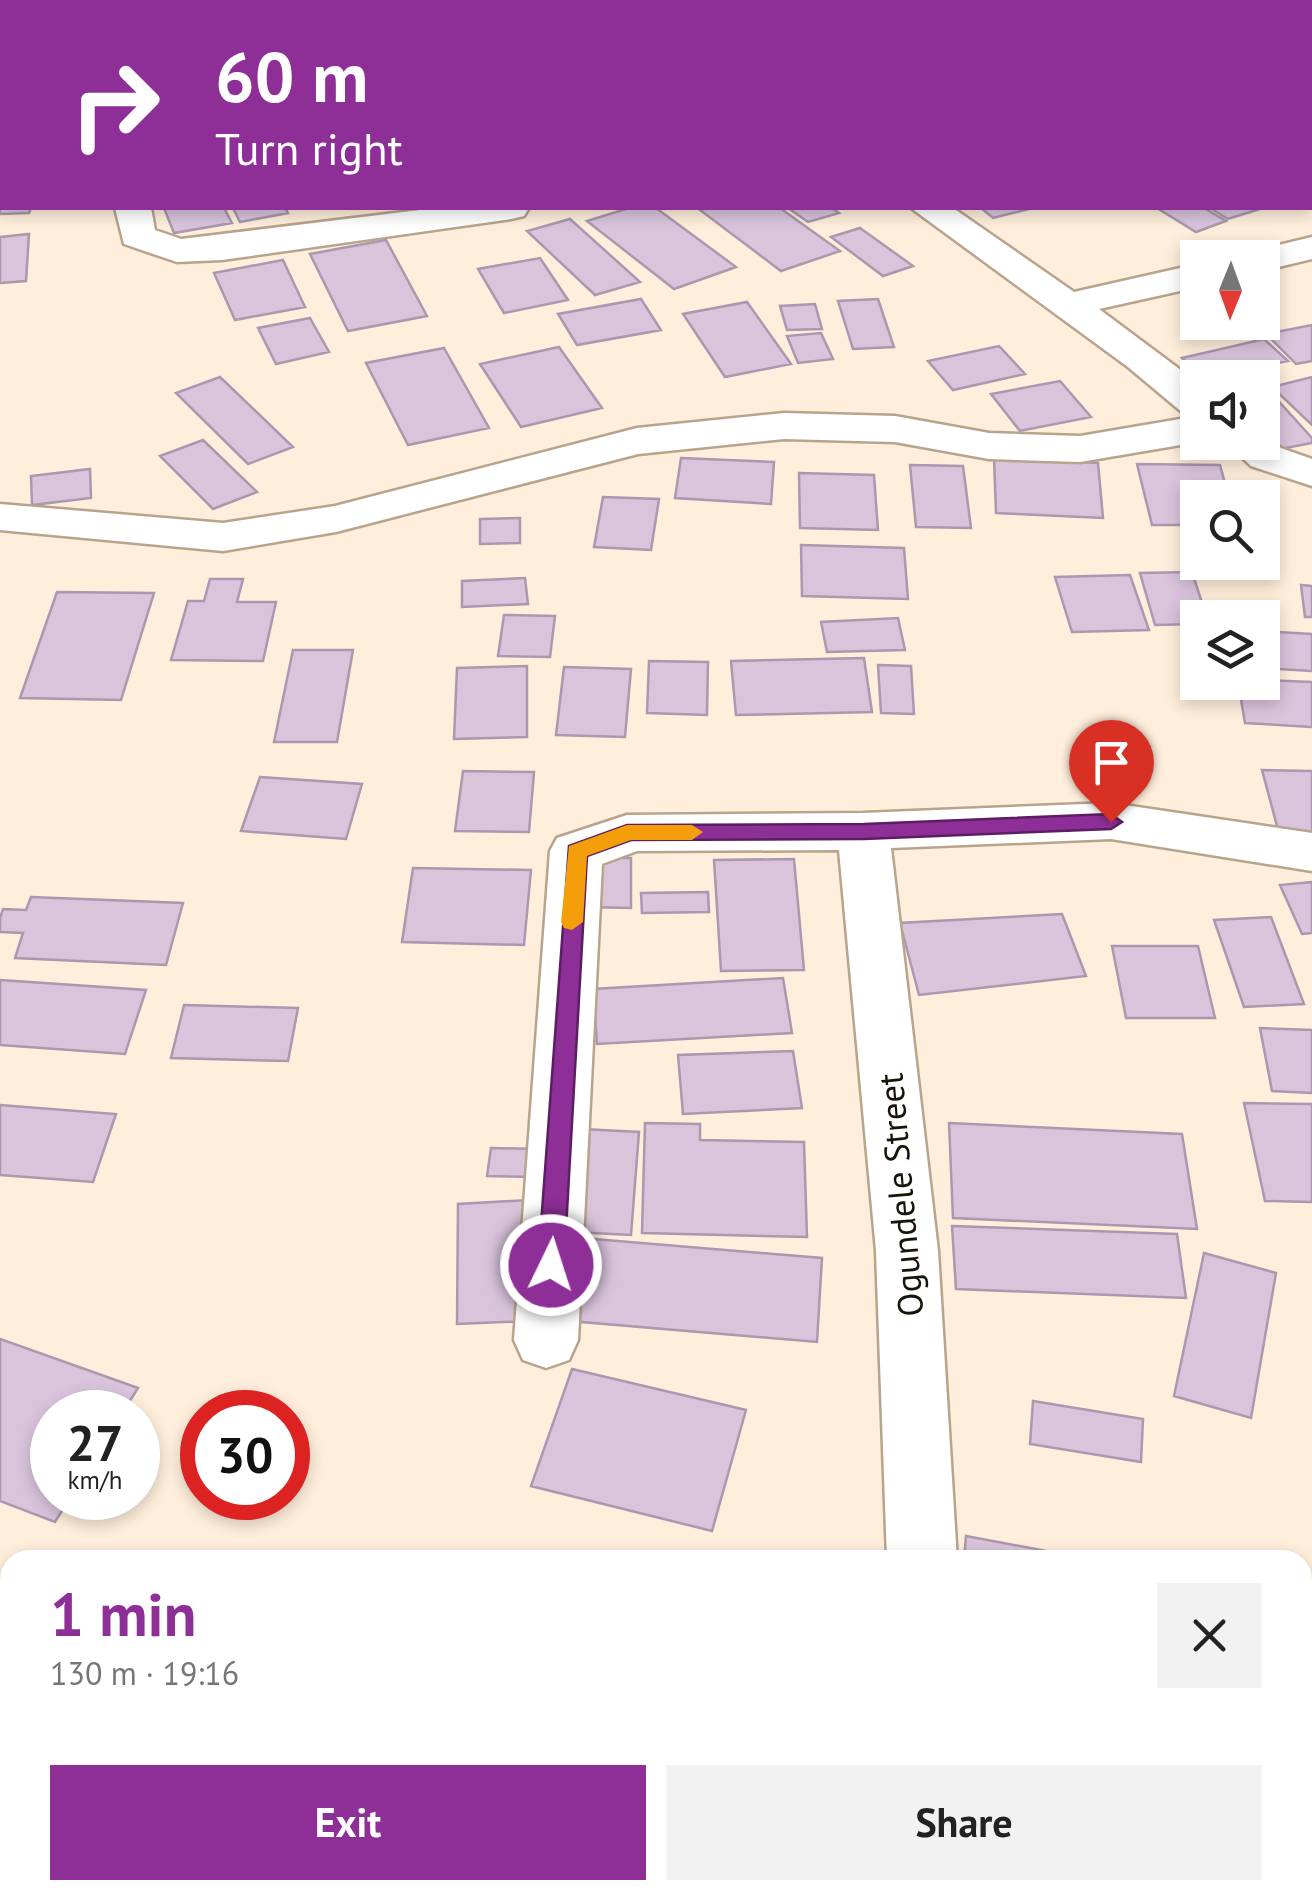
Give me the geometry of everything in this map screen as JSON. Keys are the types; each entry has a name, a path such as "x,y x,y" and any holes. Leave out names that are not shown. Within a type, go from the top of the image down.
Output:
{"street":[{"path":"133,210 137,236 177,251 222,249 497,210"},
{"path":"932,210 1180,390"},
{"path":"1280,256 1312,248"},
{"path":"1067,305 1180,279"},
{"path":"0,517 222,537 336,519 637,441 784,426 895,429 989,446 1080,449 1180,433"},
{"path":"1275,460 1312,472"},
{"path":"546,1340 576,851 610,843 627,833 864,832 1111,822 1312,852"},
{"name":"Ogundele Street","path":"864,832 908,1270 922,1550"}],"building":[{"path":"0,210 30,210 29,213 0,214"},
{"path":"165,210 225,210 232,223 174,233"},
{"path":"234,210 288,213 240,222"},
{"path":"623,210 659,210 736,267 674,289 587,221"},
{"path":"700,210 783,210 840,251 781,271"},
{"path":"791,210 839,213 808,222"},
{"path":"983,210 1025,210 993,218"},
{"path":"1160,210 1207,210 1226,221 1196,232"},
{"path":"1213,210 1257,210 1228,219"},
{"path":"570,219 640,282 595,295 527,231"},
{"path":"860,228 913,266 883,276 831,237"},
{"path":"29,234 26,281 0,283 0,237"},
{"path":"386,240 427,316 348,331 310,254"},
{"path":"540,258 568,300 504,313 478,269"},
{"path":"283,260 305,307 235,320 214,273"},
{"path":"641,299 661,330 577,345 558,314"},
{"path":"878,299 894,347 853,349 838,301"},
{"path":"747,302 791,364 725,377 683,314"},
{"path":"815,304 822,329 787,330 780,306"},
{"path":"310,318 329,352 276,364 258,328"},
{"path":"1312,325 1312,361 1296,364 1272,340 1280,340 1280,331"},
{"path":"821,333 833,359 798,363 787,336"},
{"path":"1265,340 1288,361 1184,360"},
{"path":"999,346 1025,374 953,390 928,361"},
{"path":"559,347 602,408 521,427 480,364"},
{"path":"444,348 489,428 408,445 366,363"},
{"path":"220,377 293,447 248,464 176,393"},
{"path":"1312,377 1312,425 1280,395 1280,385"},
{"path":"1060,381 1091,417 1020,431 991,394"},
{"path":"1280,403 1312,438 1312,443 1280,449"},
{"path":"203,440 257,492 213,509 160,456"},
{"path":"681,458 774,462 771,504 675,498"},
{"path":"994,458 1098,463 1103,518 996,513"},
{"path":"1137,464 1220,465 1224,480 1180,480 1180,525 1152,525"},
{"path":"910,465 963,466 971,528 916,527"},
{"path":"90,469 91,498 32,505 31,476"},
{"path":"799,473 874,475 878,530 800,528"},
{"path":"603,497 659,499 651,550 594,547"},
{"path":"520,518 520,543 480,544 480,519"},
{"path":"801,545 904,548 908,599 802,596"},
{"path":"1180,572 1180,580 1195,580 1201,600 1180,600 1180,624 1155,625 1140,573"},
{"path":"1130,575 1149,630 1072,632 1055,577"},
{"path":"525,578 528,604 462,607 462,581"},
{"path":"210,579 243,579 237,602 276,602 263,661 171,660 188,601 204,601"},
{"path":"1301,585 1312,586 1312,617 1305,617"},
{"path":"57,592 154,593 121,700 20,698"},
{"path":"504,615 555,616 550,657 498,656"},
{"path":"898,618 905,650 827,652 821,622"},
{"path":"1280,632 1312,634 1312,671 1280,669"},
{"path":"293,650 353,650 337,742 274,742"},
{"path":"864,658 872,712 736,715 731,661"},
{"path":"649,661 708,662 707,715 647,713"},
{"path":"878,665 911,666 914,714 881,713"},
{"path":"527,666 527,737 454,739 457,668"},
{"path":"564,667 631,669 625,737 556,735"},
{"path":"1280,681 1312,682 1312,727 1245,723 1241,700 1280,700"},
{"path":"1262,770 1312,771 1312,841 1281,841"},
{"path":"463,771 534,772 529,832 455,831"},
{"path":"260,777 362,784 346,839 241,831"},
{"path":"588,858 631,858 631,908 585,907"},
{"path":"794,859 804,970 721,971 714,860"},
{"path":"413,868 531,870 524,945 402,942"},
{"path":"1312,882 1312,933 1302,934 1280,885"},
{"path":"708,892 709,912 642,913 641,893"},
{"path":"31,897 183,903 166,965 15,958 23,933 0,932 0,918 3,909 26,910"},
{"path":"1062,914 1086,976 919,995 900,923"},
{"path":"1271,917 1304,1004 1244,1007 1214,920"},
{"path":"1112,946 1198,946 1215,1018 1126,1018"},
{"path":"783,978 792,1033 597,1044 593,989"},
{"path":"0,980 146,990 125,1054 0,1045"},
{"path":"184,1005 298,1008 288,1061 171,1058"},
{"path":"1260,1028 1312,1030 1312,1093 1272,1091"},
{"path":"793,1051 802,1108 683,1114 678,1055"},
{"path":"1244,1103 1312,1104 1312,1202 1265,1201"},
{"path":"0,1105 116,1114 93,1182 0,1175"},
{"path":"645,1123 700,1124 700,1140 804,1142 807,1237 642,1233"},
{"path":"949,1123 1182,1134 1197,1229 953,1218"},
{"path":"583,1129 639,1132 631,1235 573,1232"},
{"path":"491,1148 538,1149 535,1177 487,1176"},
{"path":"528,1200 530,1321 457,1324 458,1204"},
{"path":"952,1226 1177,1234 1186,1298 956,1289"},
{"path":"582,1238 822,1258 817,1342 570,1321"},
{"path":"1204,1253 1276,1273 1251,1418 1174,1396"},
{"path":"0,1339 138,1388 30,1390 30,1512 0,1501"},
{"path":"572,1369 746,1410 712,1531 531,1486"},
{"path":"1033,1401 1143,1419 1141,1462 1030,1444"},
{"path":"966,1536 1041,1550 965,1550"}],"slow traffic":[{"path":"572,922 576,851 610,843 627,833 692,832"}],"route":[{"path":"551,1265 576,851 610,843 627,833 864,832 1111,822"}]}
